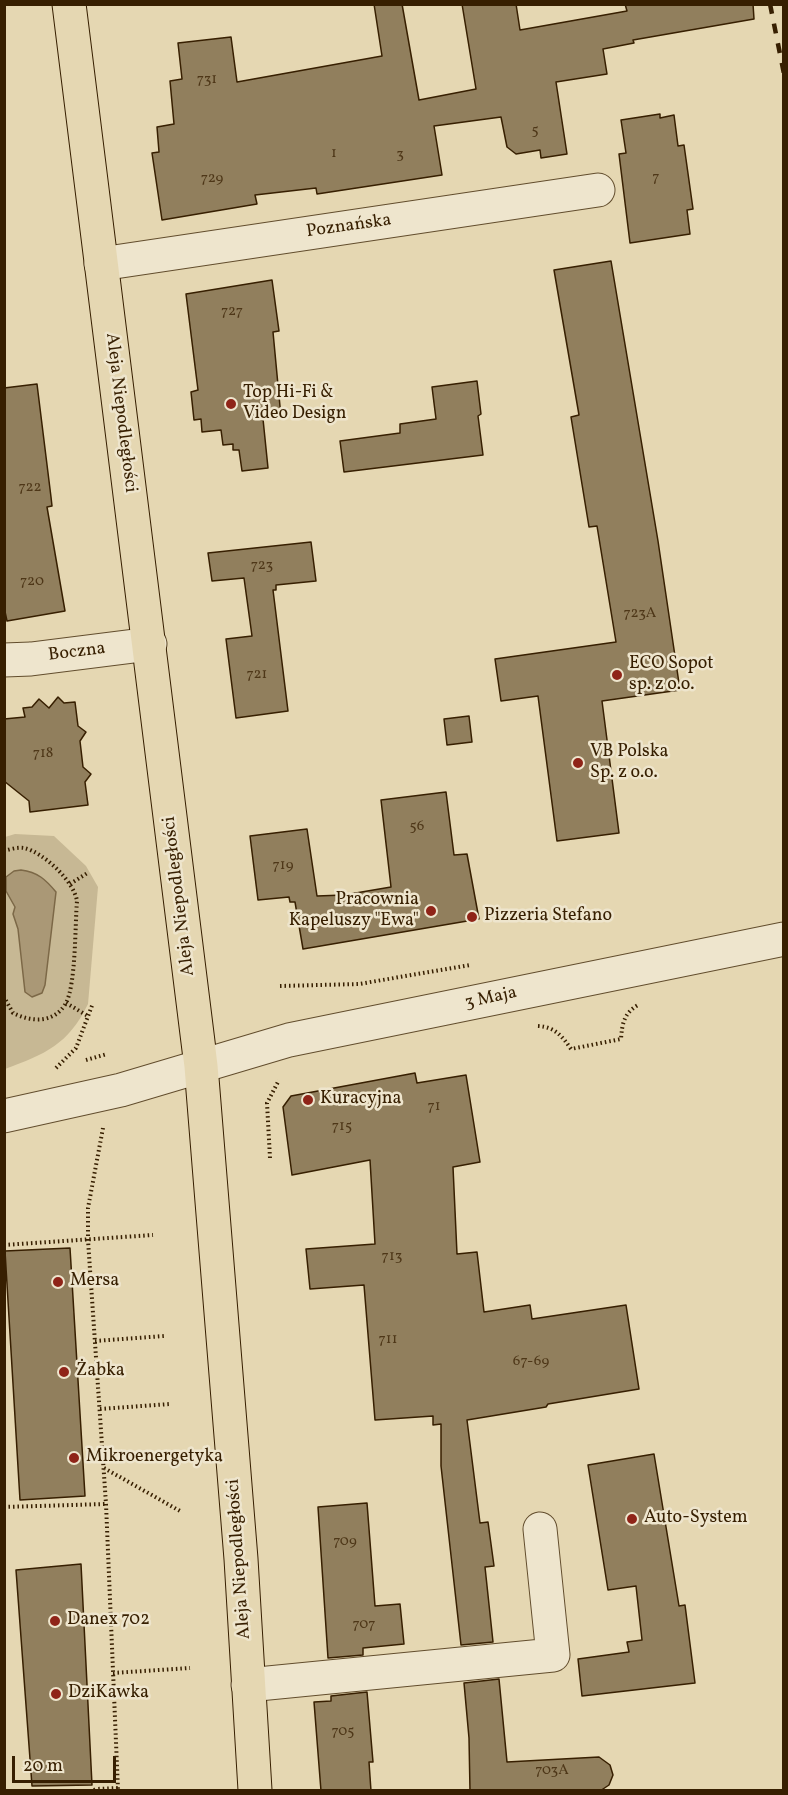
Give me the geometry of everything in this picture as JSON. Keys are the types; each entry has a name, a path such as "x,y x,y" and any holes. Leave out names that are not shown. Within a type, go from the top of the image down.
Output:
{"main road":[{"name":"Aleja Niepodległości","path":"69,4 201,1066 241,1559 255,1791"}],"street":[{"name":"Poznańska","path":"101,264 598,190"},
{"name":"Boczna","path":"4,660 31,659 150,644"},
{"name":"3 Maja","path":"4,1116 121,1090 289,1040 783,939"},
{"path":"248,1685 553,1655 540,1528"}],"path":[{"path":"4,851 23,848 39,854 70,884 76,892 77,900 73,963 66,1003 57,1013 35,1021 13,1013 4,997"},
{"path":"70,884 89,872"},
{"path":"280,986 358,984 471,965"},
{"path":"54,1069 76,1048 93,1002"},
{"path":"66,1003 88,1016"},
{"path":"571,1049 621,1039"},
{"path":"270,1158 267,1103 278,1080 286,1076"},
{"path":"94,1791 118,1789 106,1504 88,1240 88,1208 103,1131"},
{"path":"4,1245 153,1235"},
{"path":"95,1341 164,1336"},
{"path":"100,1409 170,1404"},
{"path":"104,1468 180,1511"},
{"path":"4,1508 106,1504"},
{"path":"113,1673 190,1668"}],"shaded area":[{"path":"15,834 54,836 86,866 98,887 88,1004 63,1039 44,1053 5,1069 5,837"},
{"path":"21,870 41,877 56,892 45,985 42,993 32,997 25,992 18,929 13,914 15,907 6,891 6,877 14,871"}],"building":[{"path":"374,4 402,4 419,100 476,89 462,4 516,4 520,30 627,11 625,4 753,4 754,19 633,40 634,43 603,49 607,74 556,82 567,154 541,158 540,150 516,154 507,147 501,117 434,126 442,175 317,194 316,188 255,195 257,204 162,220 152,153 159,152 157,127 174,124 170,81 182,79 178,43 231,37 237,82 382,56"},
{"path":"660,114 660,118 674,115 678,146 684,145 693,209 687,210 690,234 630,243 619,154 626,153 621,120"},
{"path":"611,261 658,541 680,690 602,701 619,833 557,841 538,696 501,701 495,659 616,642 597,526 589,527 571,417 579,415 554,270"},
{"path":"272,280 279,331 273,332 281,417 263,419 268,468 242,471 239,450 233,450 233,444 223,445 221,430 202,432 201,419 194,420 191,392 198,390 186,294"},
{"path":"477,381 481,414 478,416 483,455 344,472 340,441 400,433 400,424 436,419 432,387"},
{"path":"37,384 52,506 47,507 65,611 7,621 4,607 4,388"},
{"path":"311,542 316,581 276,585 276,590 273,590 288,711 236,718 226,639 252,636 244,578 212,581 208,553"},
{"path":"58,697 64,703 75,702 78,726 86,732 80,741 83,767 91,774 85,782 88,805 30,812 29,801 4,781 4,719 25,717 23,708 32,707 39,699 49,708"},
{"path":"469,716 472,742 447,745 444,719"},
{"path":"446,792 454,855 467,854 479,919 303,949 295,902 290,902 289,897 258,900 250,836 307,829 317,896 344,895 391,887 381,800"},
{"path":"415,1073 417,1083 466,1075 480,1162 453,1167 457,1254 477,1252 484,1312 530,1305 532,1319 626,1305 639,1389 467,1420 480,1523 488,1522 494,1566 485,1567 493,1642 461,1645 441,1466 441,1424 433,1425 433,1416 375,1420 364,1285 310,1289 306,1249 375,1244 370,1160 292,1175 283,1107 291,1096"},
{"path":"70,1248 85,1496 20,1500 5,1251"},
{"path":"654,1454 679,1606 685,1605 695,1683 582,1696 578,1659 629,1652 627,1642 642,1640 636,1586 608,1590 588,1465"},
{"path":"367,1503 375,1606 400,1604 404,1644 363,1648 363,1655 328,1658 318,1507"},
{"path":"81,1564 92,1785 32,1786 16,1570"},
{"path":"499,1679 507,1762 599,1757 610,1765 613,1775 609,1785 600,1791 470,1791 469,1738 464,1683"},
{"path":"367,1692 373,1762 369,1762 371,1791 321,1791 314,1702 331,1701 331,1696"}],"railway":[{"path":"770,4 784,74"}],"place":[{"name":"Top Hi-Fi & Video Design","path":"231,404"},
{"name":"ECO Sopot sp. z o.o.","path":"617,675"},
{"name":"VB Polska Sp. z o.o.","path":"578,763"},
{"name":"Pracownia Kapeluszy \"Ewa\"","path":"431,911"},
{"name":"Pizzeria Stefano","path":"472,917"},
{"name":"Kuracyjna","path":"308,1100"},
{"name":"Mersa","path":"58,1282"},
{"name":"Żabka","path":"64,1372"},
{"name":"Mikroenergetyka","path":"74,1458"},
{"name":"Auto-System","path":"632,1519"},
{"name":"Danex 702","path":"55,1621"},
{"name":"DziKawka","path":"56,1694"}]}
